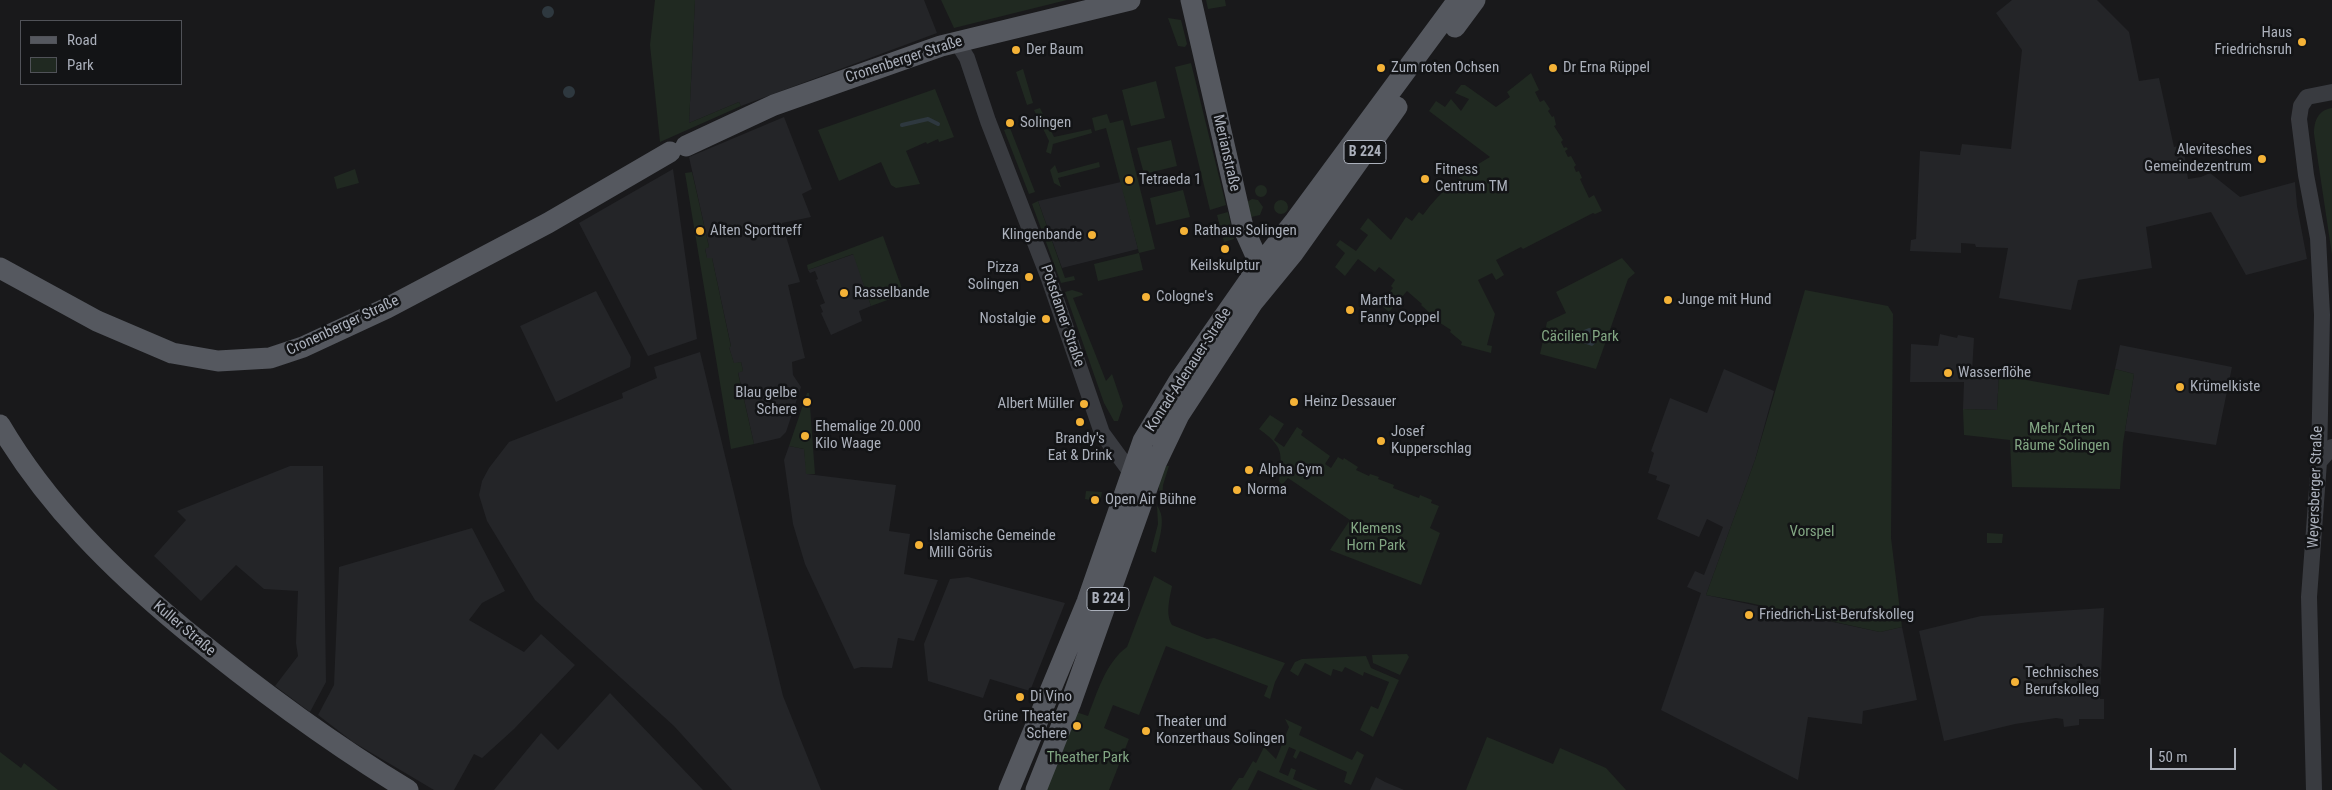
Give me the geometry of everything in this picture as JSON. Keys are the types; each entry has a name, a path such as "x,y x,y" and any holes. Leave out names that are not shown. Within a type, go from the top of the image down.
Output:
{"main road":[{"name":"Cronenberger Straße","path":"0,268 96,320 172,353 218,361 270,358 303,347 386,308 548,223 678,149 782,102 957,42 1130,0"},
{"name":"Merianstraße","path":"1192,0 1243,227 1260,265"},
{"name":"Konrad-Adenauer-Straße","path":"1009,790 1080,619 1143,441 1152,424 1178,381 1260,265 1295,221 1458,0"},
{"name":"Konrad-Adenauer-Straße","path":"1036,790 1071,702 1156,463 1179,415 1253,302 1294,252 1475,0"},
{"path":"1253,302 1260,278 1260,265"},
{"name":"Kuller Straße","path":"0,425 30,473 67,518 139,590 243,678 329,740 408,790"}],"street":[{"name":"Potsdamer Straße","path":"957,42 966,58 1053,291 1102,433 1132,474"},
{"name":"Weyersberger Straße","path":"2314,790 2309,596 2326,394 2321,264 2299,119 2301,106 2307,97 2332,92"},
{"path":"2319,462 2332,447"}],"shaded area":[{"path":"695,0 924,0 937,33 741,106 739,102 689,123"},
{"path":"2012,0 2097,0 2129,32 2139,81 2159,78 2174,147 2183,145 2188,179 2210,173 2240,197 2295,182 2297,206 2307,259 2246,275 2211,212 2146,227 2152,268 2078,280 2071,310 1999,298 2008,248 1976,247 1975,244 1961,243 1961,253 1910,251 1911,240 1916,239 1920,151 1960,155 1962,144 2011,149 2022,50 1996,13"},
{"path":"546,6 550,6 554,12 550,18 546,18 542,14 542,10"},
{"path":"567,86 571,86 575,92 571,98 567,98 563,94 563,90"},
{"path":"784,117 812,189 802,194 811,217 782,223 800,282 788,285 805,358 792,362 793,375 801,387 786,432 780,438 754,444 738,372 743,371 741,362 734,364 729,347 731,346 712,258 707,259 705,248 709,247 689,157"},
{"path":"673,169 697,339 648,356 579,223"},
{"name":"Klingenbande","path":"1121,182 1138,249 1062,268 1038,201"},
{"name":"Rasselbande","path":"854,254 871,306 859,311 862,321 831,335 821,313 823,312 820,305 825,303 816,280 818,279 815,271 810,273 808,270"},
{"path":"596,291 631,357 630,367 556,402 520,326"},
{"path":"1589,328 1593,329 1598,335 1597,342 1592,346 1580,342 1570,344 1565,341 1567,332 1579,332"},
{"name":"Wasserflöhe","path":"1940,334 1957,338 1958,335 1974,338 1972,372 1999,375 1997,410 1963,409 1964,382 1910,382 1911,344 1938,346"},
{"name":"Krümelkiste","path":"2120,345 2232,367 2216,445 2125,431 2134,374 2115,369"},
{"path":"700,352 783,696 821,790 732,790 674,726 535,600 487,521 479,495 482,481 489,468 509,442 623,398 622,393 657,378 654,367"},
{"name":"Friedrich-List-Berufskolleg","path":"1724,369 1774,391 1755,460 1706,595 1880,632 1902,627 1917,700 1863,711 1862,724 1808,717 1798,780 1661,710 1701,593 1687,587 1695,571 1704,575 1723,527 1707,519 1699,537 1657,519 1670,485 1656,480 1657,476 1648,473 1654,453 1651,451 1670,398 1707,413"},
{"path":"789,446 804,449 807,474 896,485 889,531 910,534 904,574 938,580 914,641 898,638 892,668 861,667 854,669 805,564 793,524 784,460"},
{"path":"290,466 323,466 326,682 310,712 275,686 298,656 296,643 298,591 264,589 236,565 201,601 154,556 186,520 177,511"},
{"path":"472,528 505,591 482,603 469,620 524,652 541,634 575,665 514,729 482,758 474,754 454,790 434,790 353,742 318,715 334,685 339,567"},
{"path":"968,577 1065,603 1030,691 990,679 983,698 928,681 924,644 950,579"},
{"name":"Technisches Berufskolleg","path":"2104,608 2100,699 2104,699 2104,719 2079,719 2079,725 2064,727 2063,719 2056,718 2015,724 1944,741 1919,631 1981,616"},
{"path":"610,693 703,790 494,790 541,733 558,750"},
{"path":"1376,777 1385,782 1404,790 1370,790"}],"green space":[{"path":"655,0 695,0 689,123 739,102 741,106 660,142 650,45"},
{"path":"941,0 1067,0 954,28"},
{"path":"1206,0 1225,0 1226,6 1208,9"},
{"path":"1168,18 1181,20 1187,44 1185,47 1178,46"},
{"path":"1191,63 1226,205 1210,210 1175,67"},
{"path":"1023,69 1033,103 1027,105 1016,72"},
{"path":"1531,73 1539,90 1535,92 1540,102 1544,100 1550,109 1548,111 1552,117 1554,116 1556,125 1554,126 1563,140 1561,142 1564,148 1568,149 1565,151 1568,157 1571,156 1576,165 1574,167 1576,172 1579,171 1582,178 1580,179 1589,198 1594,195 1602,211 1593,213 1523,249 1521,247 1496,260 1504,275 1496,280 1492,273 1478,280 1495,314 1487,345 1492,346 1491,353 1461,345 1462,342 1450,332 1451,330 1431,317 1432,315 1422,304 1407,291 1389,312 1377,302 1382,296 1385,298 1393,288 1391,286 1395,280 1379,267 1375,272 1358,259 1345,276 1335,267 1345,253 1336,245 1340,240 1356,251 1368,235 1360,229 1368,218 1391,240 1406,217 1412,221 1419,212 1423,215 1453,183 1490,157 1429,111 1436,101 1445,107 1451,99 1461,111 1469,99 1455,93 1461,85 1465,85 1496,107 1510,97 1507,92"},
{"path":"1156,81 1165,118 1131,126 1122,90"},
{"path":"935,89 954,137 939,142 938,139 927,144 926,142 906,151 920,184 896,188 891,185 881,162 839,181 818,130"},
{"path":"1040,108 1054,137 1091,129 1092,133 1053,144 1051,154 1046,152 1049,141 1034,110"},
{"path":"2332,108 2332,255 2314,134 2315,125 2320,114"},
{"path":"1107,114 1110,123 1123,120 1155,249 1139,253 1106,128 1095,131 1092,118"},
{"path":"1010,128 1035,192 1029,194 1004,130"},
{"path":"1171,140 1177,166 1144,174 1137,148"},
{"path":"1099,162 1100,167 1058,178 1061,187 1054,183 1050,170 1055,165 1058,173"},
{"path":"355,169 359,183 337,189 334,177"},
{"path":"692,172 709,247 705,249 707,258 712,258 731,347 729,347 734,363 741,362 743,371 738,373 754,444 731,449 685,173"},
{"path":"1263,185 1266,186 1266,196 1259,197 1256,196 1255,189 1256,186"},
{"path":"1183,190 1190,217 1156,225 1150,198"},
{"path":"1252,199 1258,200 1263,207 1260,215 1251,217 1247,202"},
{"path":"1281,200 1286,202 1288,207 1286,212 1281,214 1276,212 1274,207 1276,202"},
{"path":"1038,201 1065,278 1074,276 1075,280 1061,283 1032,204"},
{"path":"1228,212 1234,239 1224,242 1217,215"},
{"path":"1262,223 1266,223 1270,229 1266,235 1262,235 1258,231 1258,227"},
{"path":"883,236 904,294 871,306 853,254 808,270 807,265"},
{"path":"1139,253 1143,270 1098,281 1094,264"},
{"name":"Cäcilien Park","path":"1622,258 1635,273 1628,279 1596,369 1540,354 1547,322 1566,313 1556,292"},
{"path":"1072,290 1083,295 1073,298 1106,381 1112,374 1123,406 1118,421 1114,421 1104,403 1065,292"},
{"name":"Vorspel","path":"1805,290 1888,306 1893,314 1891,538 1902,627 1880,632 1706,595 1755,460"},
{"name":"Mehr Arten Räume Solingen","path":"2115,369 2134,374 2123,443 2120,489 2012,487 2010,440 1964,435 1963,409 1997,410 1999,375 2109,395"},
{"path":"807,393 809,393 815,474 806,474 804,449 789,446"},
{"name":"Klemens Horn Park","path":"1270,415 1284,424 1274,440 1284,447 1297,427 1303,431 1301,435 1330,456 1325,464 1331,468 1338,457 1343,460 1344,458 1358,467 1356,470 1369,476 1370,474 1379,477 1378,479 1394,485 1393,488 1419,498 1420,495 1432,500 1431,503 1439,506 1430,528 1440,533 1421,585 1330,550 1350,520 1288,478 1282,485 1279,481 1280,451 1273,441 1259,429"},
{"path":"1165,466 1169,466 1163,485 1162,501 1159,500 1159,483"},
{"path":"1086,491 1102,492 1100,502 1085,499"},
{"path":"1157,506 1162,522 1156,553 1151,551 1158,524"},
{"path":"1987,533 2003,534 2002,543 1987,543"},
{"name":"Theather Park","path":"1154,576 1172,586 1168,611 1172,625 1207,639 1214,638 1285,663 1275,682 1270,699 1264,696 1268,686 1166,646 1139,715 1113,705 1104,728 1129,739 1109,790 1042,790 1073,711 1088,716 1108,669 1127,647"},
{"path":"1407,654 1409,657 1400,675 1373,663 1372,655"},
{"path":"1366,656 1371,668 1399,680 1373,737 1360,730 1371,706 1378,709 1389,682 1364,672 1363,676 1345,667 1342,672 1333,669 1331,676 1305,663 1298,676 1290,671 1295,662 1302,659"},
{"path":"1285,719 1302,727 1299,735 1352,760 1357,751 1364,755 1351,785 1344,782 1347,772 1300,751 1296,759 1293,757 1296,750 1289,747 1279,772 1288,776 1291,768 1296,770 1293,779 1318,790 1303,790 1258,770 1248,790 1231,790 1239,778 1243,778 1253,761 1256,763 1264,747 1276,759 1289,727"},
{"path":"1487,737 1553,764 1560,748 1606,768 1626,790 1466,790"},
{"path":"0,752 21,768 24,763 58,790 0,790"}],"waterway":[{"path":"902,125 928,119 938,124"}],"place":[{"name":"Haus Friedrichsruh","path":"2302,42"},
{"name":"Der Baum","path":"1016,50"},
{"name":"Zum roten Ochsen","path":"1381,68"},
{"name":"Dr Erna Rüppel","path":"1553,68"},
{"name":"Solingen","path":"1010,123"},
{"name":"Alevitesches Gemeindezentrum","path":"2262,159"},
{"name":"Fitness Centrum TM","path":"1425,179"},
{"name":"Tetraeda 1","path":"1129,180"},
{"name":"Alten Sporttreff","path":"700,231"},
{"name":"Rathaus Solingen","path":"1184,231"},
{"name":"Klingenbande","path":"1092,235"},
{"name":"Keilskulptur","path":"1225,249"},
{"name":"Pizza Solingen","path":"1029,277"},
{"name":"Rasselbande","path":"844,293"},
{"name":"Cologne's","path":"1146,297"},
{"name":"Junge mit Hund","path":"1668,300"},
{"name":"Martha Fanny Coppel","path":"1350,310"},
{"name":"Nostalgie","path":"1046,319"},
{"name":"Wasserflöhe","path":"1948,373"},
{"name":"Krümelkiste","path":"2180,387"},
{"name":"Blau gelbe Schere","path":"807,402"},
{"name":"Heinz Dessauer","path":"1294,402"},
{"name":"Albert Müller","path":"1084,404"},
{"name":"Brandy's Eat & Drink","path":"1080,422"},
{"name":"Ehemalige 20.000 Kilo Waage","path":"805,436"},
{"name":"Josef Kupperschlag","path":"1381,441"},
{"name":"Alpha Gym","path":"1249,470"},
{"name":"Norma","path":"1237,490"},
{"name":"Open Air Bühne","path":"1095,500"},
{"name":"Islamische Gemeinde Milli Görüs","path":"919,545"},
{"name":"Friedrich-List-Berufskolleg","path":"1749,615"},
{"name":"Technisches Berufskolleg","path":"2015,682"},
{"name":"Di Vino","path":"1020,697"},
{"name":"Grüne Theater Schere","path":"1077,726"},
{"name":"Theater und Konzerthaus Solingen","path":"1146,731"}]}
